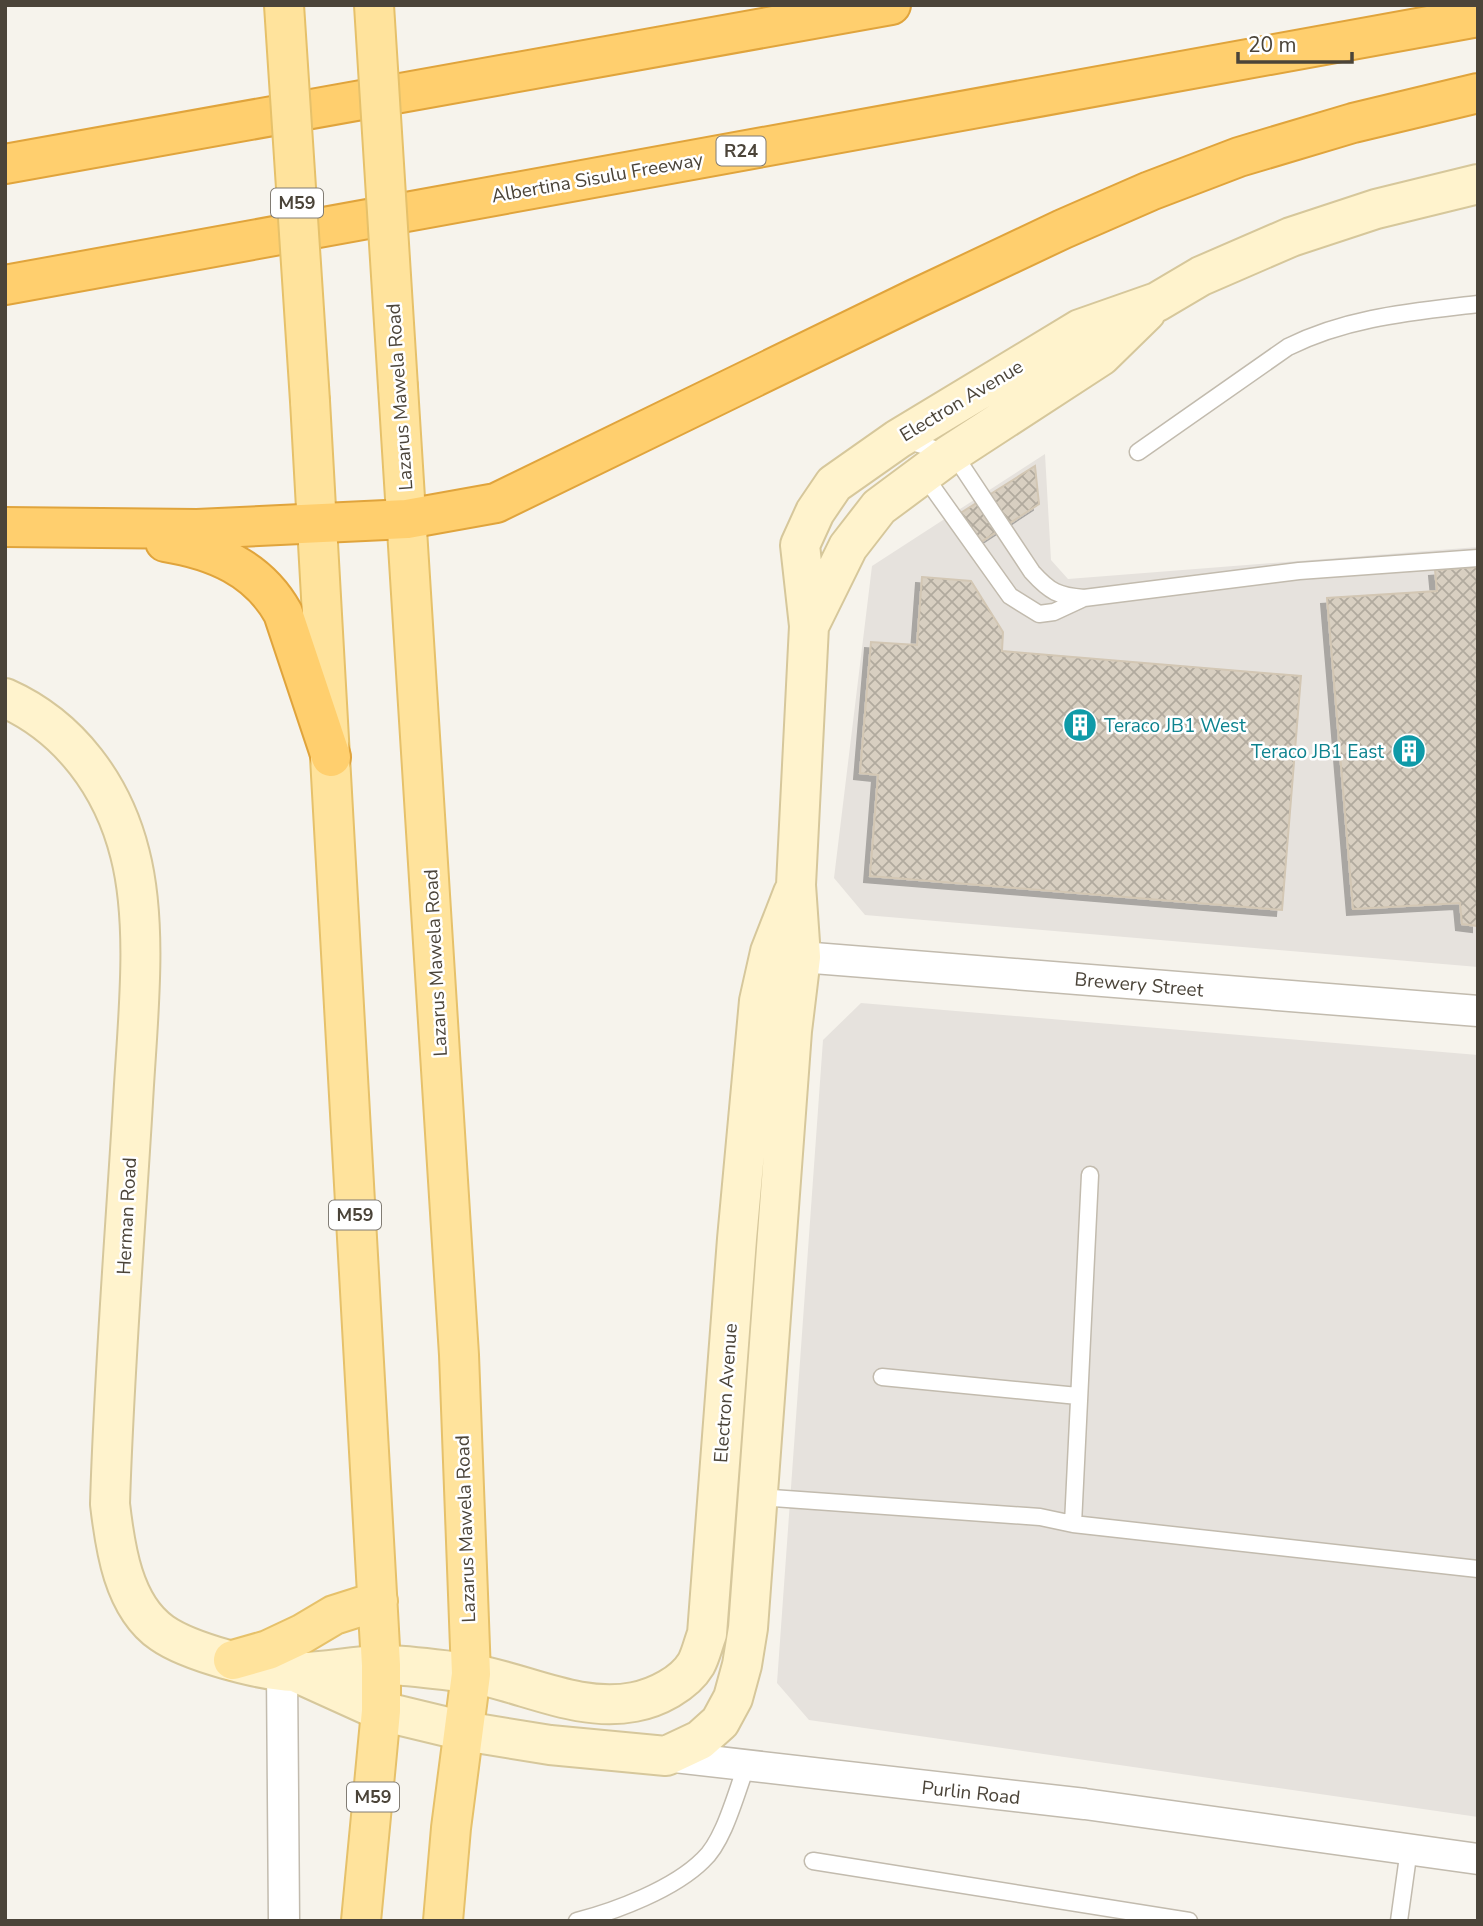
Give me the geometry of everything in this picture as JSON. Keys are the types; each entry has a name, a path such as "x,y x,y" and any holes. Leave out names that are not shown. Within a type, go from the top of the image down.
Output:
{"highway":[{"path":"5,164 891,5"},
{"name":"Albertina Sisulu Freeway","path":"5,285 1478,17"},
{"path":"5,527 197,529 407,519 496,503 917,298 1062,229 1150,191 1252,153 1353,123 1478,93"},
{"path":"70,526 211,552 261,582 274,596 283,612 331,757"}],"main road":[{"name":"M59","path":"284,5 310,401 379,1601 381,1711 361,1921"},
{"name":"Lazarus Mawela Road","path":"374,5 459,1355 471,1674 451,1828 443,1921"},
{"name":"Electron Avenue","path":"666,1756 700,1740 720,1722 733,1698 743,1665 748,1628 792,1031 785,955 796,885 809,626 800,545 815,512 834,484 898,439 1080,330 1157,302 1201,276 1292,237 1376,209 1478,184"},
{"path":"809,626 848,547 879,507 936,464 1101,356 1157,302"},
{"name":"Herman Road","path":"5,698 39,717 63,736 97,774 121,825 137,884 138,1007 110,1504 119,1559 137,1604 161,1633 198,1650 289,1671 381,1711 464,1731"},
{"name":"Electron Avenue","path":"471,1674 583,1702 634,1702 656,1695 679,1682 690,1673 697,1661 707,1634 739,1213 760,1001 785,955"},
{"path":"233,1660 268,1650 334,1615 379,1601"},
{"name":"Herman Road","path":"289,1671 381,1665 471,1674"},
{"name":"Purlin Road","path":"464,1731 550,1745 666,1756"}],"street":[{"name":"Brewery Street","path":"785,955 1478,1011"},
{"path":"284,1921 289,1671"},
{"name":"Purlin Road","path":"666,1756 1084,1804 1478,1859"}],"lane":[{"path":"1138,452 1287,347 1306,338 1366,318 1478,304"},
{"path":"898,439 930,446 936,464 1010,596 1039,614 1054,612 1084,598"},
{"path":"936,464 961,465 1032,572 1046,587 1062,596 1084,598 1299,571 1478,558"},
{"path":"1073,1524 1090,1175"},
{"path":"882,1377 1078,1396"},
{"path":"758,1497 1040,1517 1073,1524 1478,1569"},
{"path":"577,1921 662,1889 704,1860 724,1828 746,1767"},
{"path":"1399,1921 1409,1849"},
{"path":"814,1861 1189,1921"}],"shaded area":[{"path":"1045,454 1051,560 1068,579 1478,547 1478,967 865,915 834,878 872,566"},
{"path":"861,1003 1478,1055 1478,1817 809,1720 777,1683 823,1040"}],"building":[{"path":"1035,466 1039,504 978,544 959,514"},
{"name":"Teraco JB1 East","path":"1478,567 1478,926 1462,924 1460,903 1353,909 1327,598 1437,591 1435,570"},
{"name":"Teraco JB1 West","path":"922,577 971,581 1003,632 1002,651 1301,676 1282,910 870,876 878,775 860,773 871,642 917,645"}],"place":[{"name":"Teraco JB1 West","path":"1080,725"},
{"name":"Teraco JB1 East","path":"1409,751"}]}
